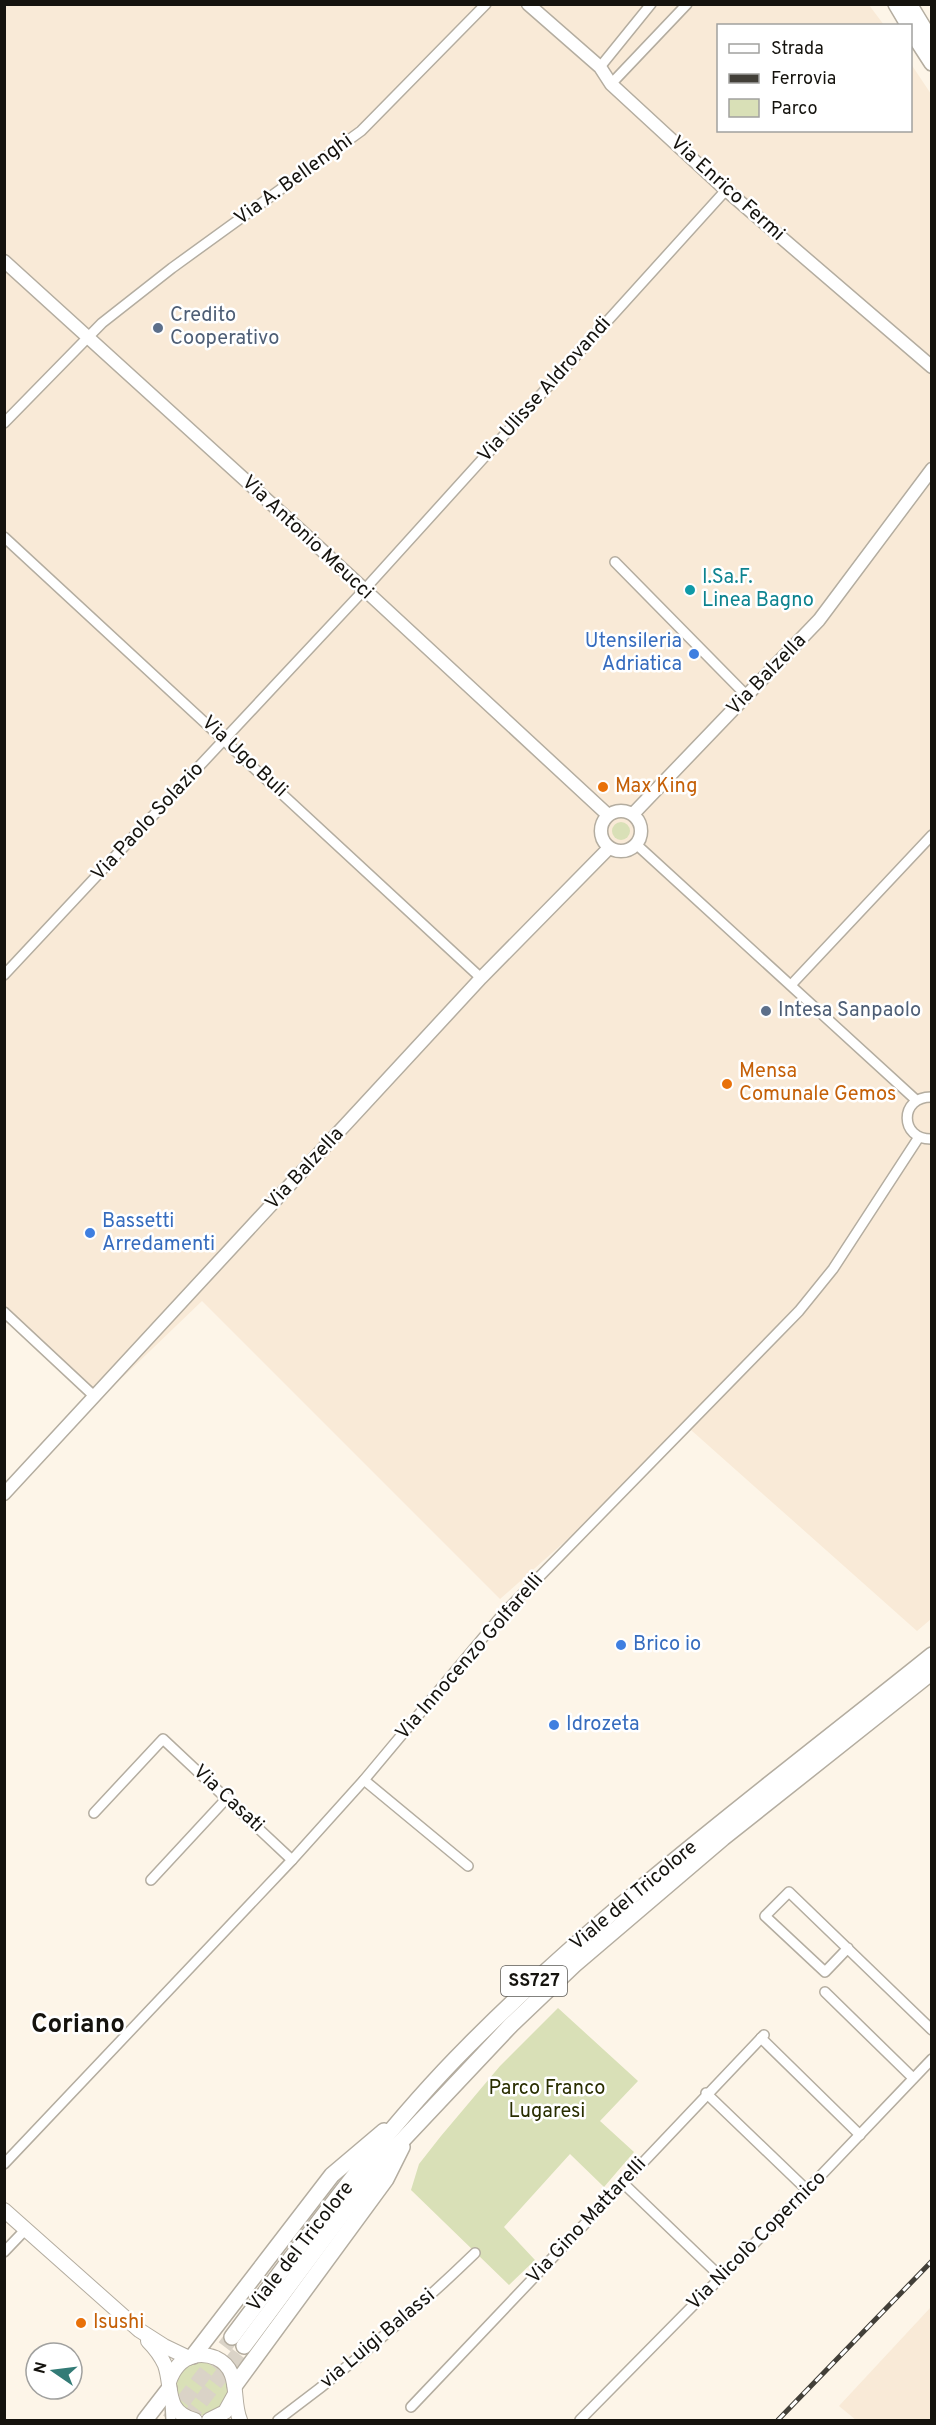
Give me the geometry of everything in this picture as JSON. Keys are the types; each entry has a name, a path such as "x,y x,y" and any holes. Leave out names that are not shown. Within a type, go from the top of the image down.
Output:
{"highway":[{"path":"896,4 908,24"},
{"path":"909,4 932,42"},
{"path":"912,30 932,63"},
{"name":"Viale del Tricolore","path":"901,1690 574,1965 511,2025 379,2165 238,2341 403,2117 466,2048 617,1906 901,1690 925,1672 932,1655"},
{"path":"191,2357 332,2175 358,2151 403,2117"},
{"path":"235,2389 386,2179 409,2132"},
{"path":"146,2421 169,2389"}],"main road":[{"path":"4,2210 139,2330 165,2365 169,2389 179,2412 195,2421"},
{"path":"139,2330 164,2346 191,2357"},
{"path":"169,2389 174,2369 191,2357 208,2355 221,2361 231,2371 240,2421"},
{"path":"212,2420 230,2406 235,2389"}],"street":[{"name":"Via A. Bellenghi","path":"4,423 86,337 172,268 361,131 486,4"},
{"name":"Via Enrico Fermi","path":"528,4 600,67 611,84 726,190 932,367"},
{"path":"600,67 651,4"},
{"path":"611,84 687,4"},
{"name":"Via Ulisse Aldrovandi","path":"364,590 726,190"},
{"name":"Via Antonio Meucci","path":"4,261 299,528 608,815"},
{"name":"Via Balzella","path":"633,814 819,620 932,469"},
{"name":"Via Ugo Buli","path":"4,537 481,978"},
{"path":"615,562 747,696"},
{"name":"Via Paolo Solazio","path":"4,975 364,590"},
{"path":"620,810 633,814 641,825 637,845 627,851 609,848 601,832 608,815 620,810"},
{"path":"790,985 932,836"},
{"path":"637,845 916,1100"},
{"name":"Via Balzella","path":"4,1494 481,978 609,848"},
{"path":"932,1097 916,1100 909,1110 907,1123 914,1134 932,1139"},
{"name":"Via Innocenzo Golfarelli","path":"4,2164 292,1860 364,1780 502,1615 799,1311 833,1269 919,1137"},
{"path":"4,1312 94,1396"},
{"name":"Via Casati","path":"94,1813 163,1739 292,1860"},
{"path":"364,1780 468,1866"},
{"path":"151,1880 226,1798"},
{"path":"848,1948 825,1972 765,1916 789,1892 848,1948 932,2030"},
{"path":"825,1992 913,2078"},
{"name":"Via Gino Mattarelli","path":"411,2407 706,2093 762,2037 860,2135"},
{"name":"Via Nicolò Copernico","path":"580,2421 932,2059"},
{"path":"706,2093 807,2190"},
{"path":"623,2183 721,2277"},
{"path":"4,2252 26,2229"},
{"name":"via Luigi Balassi","path":"278,2421 328,2383 401,2321 475,2253"},
{"path":"169,2389 171,2421"}],"shaded area":[{"path":"5,5 869,5 883,24 717,24 717,132 912,132 912,66 931,94 931,1619 917,1631 691,1430 500,1599 202,1301 99,1400 5,1316"},
{"path":"931,2307 931,2420 856,2420 839,2406"}],"green space":[{"path":"621,822 628,824 630,831 628,838 621,840 614,838 612,831 614,824"},
{"name":"Parco Franco Lugaresi","path":"558,2008 638,2081 600,2121 634,2152 604,2187 570,2154 504,2227 535,2260 509,2285 411,2190 419,2164 441,2136 500,2066"},
{"path":"202,2361 212,2363 221,2369 227,2378 229,2388 227,2398 221,2407 212,2413 202,2415 192,2413 183,2407 177,2398 175,2388 177,2378 183,2369 192,2363"}],"tunnel":[{"path":"169,2420 232,2337"},
{"path":"187,2420 244,2346"}],"railway":[{"path":"778,2420 932,2261"}],"place":[{"name":"Credito Cooperativo","path":"158,328"},
{"name":"I.Sa.F. Linea Bagno","path":"690,590"},
{"name":"Utensileria Adriatica","path":"694,654"},
{"name":"Max King","path":"603,787"},
{"name":"Intesa Sanpaolo","path":"766,1011"},
{"name":"Mensa Comunale Gemos","path":"727,1084"},
{"name":"Bassetti Arredamenti","path":"90,1233"},
{"name":"Brico io","path":"621,1645"},
{"name":"Idrozeta","path":"554,1725"},
{"name":"Isushi","path":"81,2323"}],"district":[{"name":"Coriano","path":"78,2025"}]}
